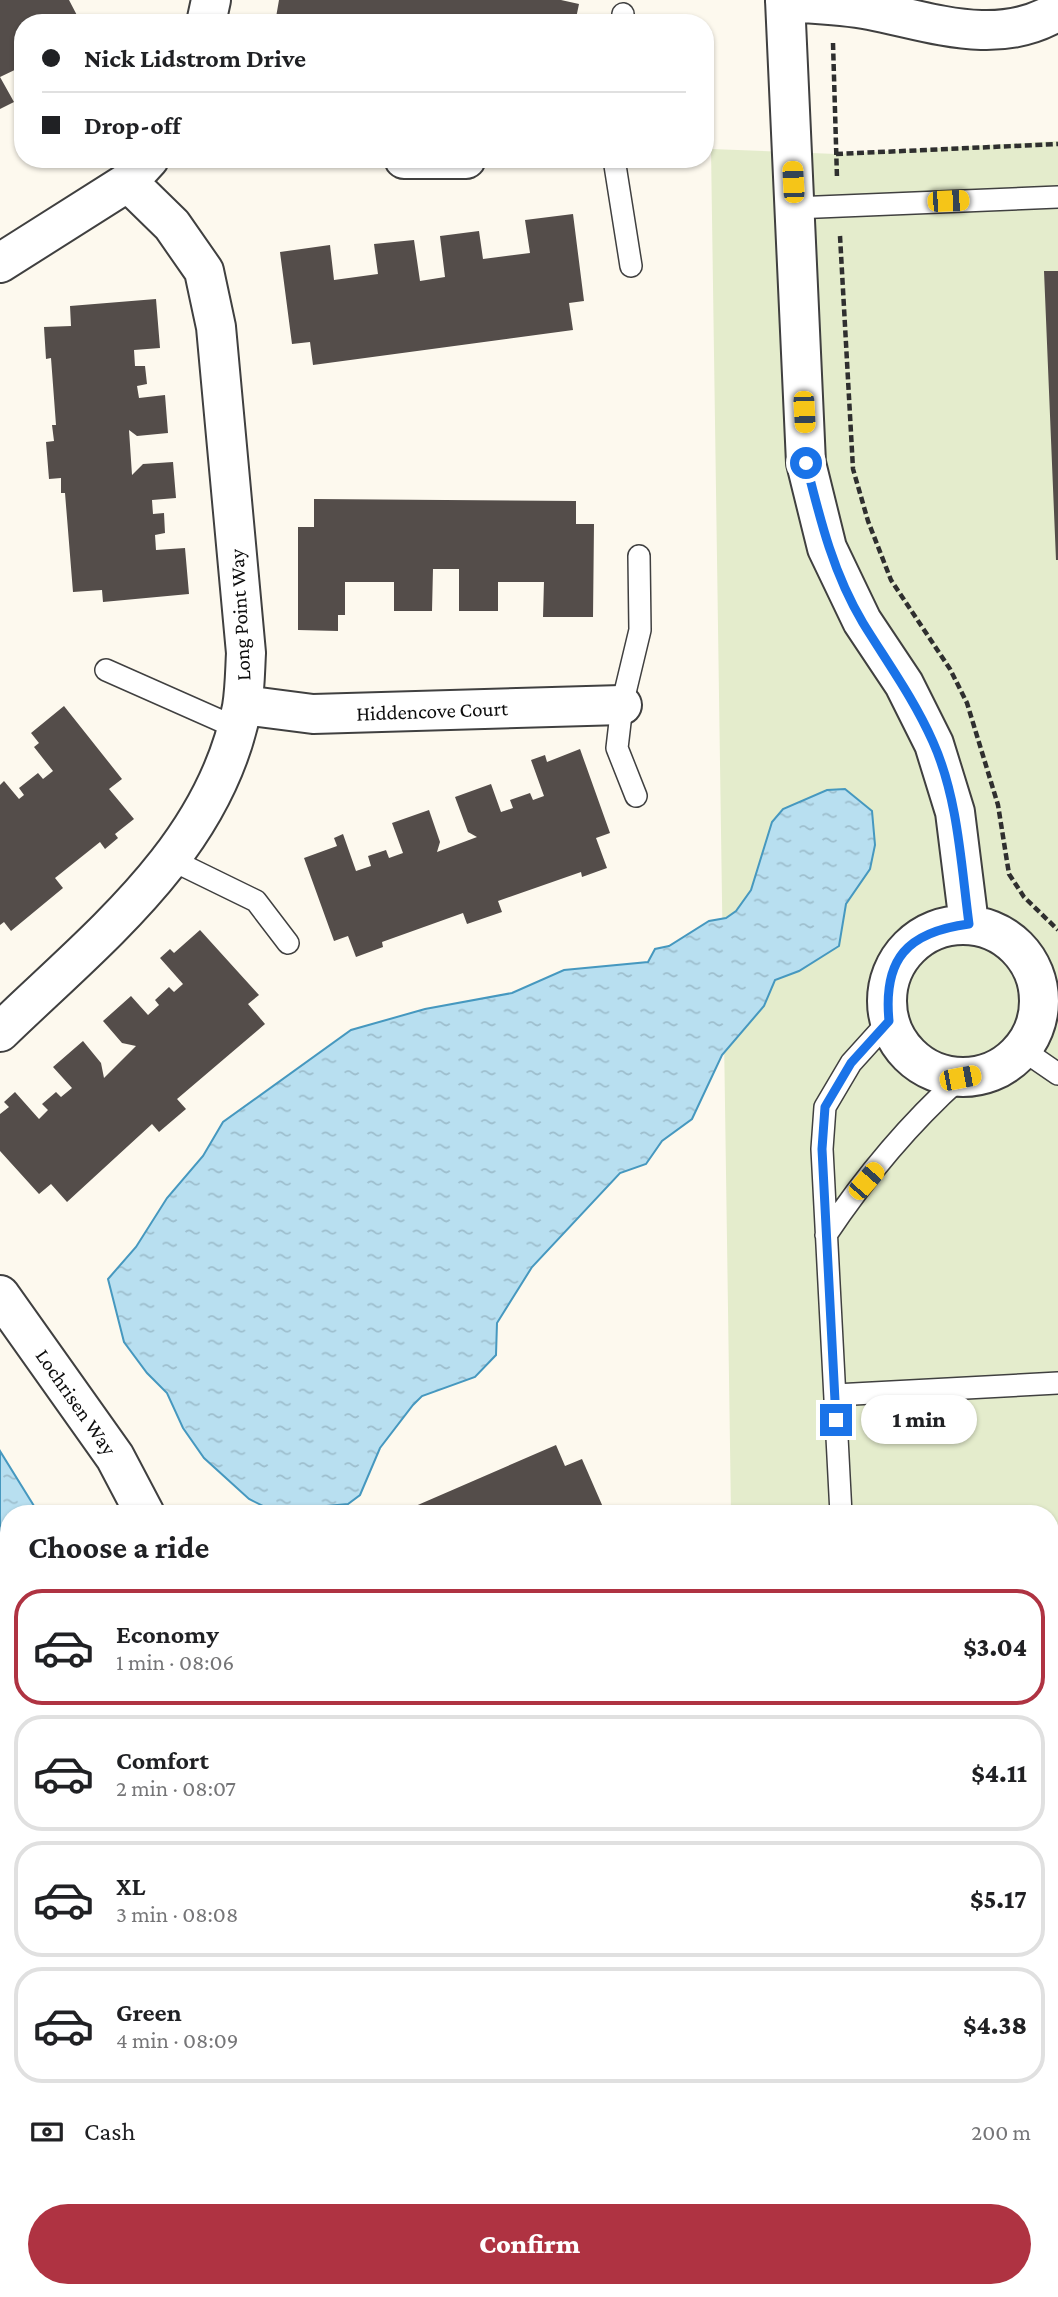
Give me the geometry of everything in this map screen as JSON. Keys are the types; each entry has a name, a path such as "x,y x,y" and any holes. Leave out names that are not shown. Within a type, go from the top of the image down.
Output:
{"street":[{"path":"969,924 954,813 934,744 904,684 862,621 827,548 806,463 785,1 869,10 947,28 979,31 1015,26 1058,11"},
{"path":"0,263 139,171"},
{"name":"Long Point Way","path":"0,1031 152,886 172,860 212,794 231,751 240,716 246,653 216,327 204,271 139,171"},
{"name":"Hiddencove Court","path":"240,716 622,705"},
{"path":"969,924 1008,938 1034,970 1040,1012 1023,1050 995,1071 960,1078 929,1070 903,1050 889,1021 886,992 895,964 914,942 939,928 969,924"},
{"name":"Lochrisen Way","path":"0,1295 115,1457 140,1505"}],"lane":[{"path":"615,168 631,266"},
{"path":"794,208 1058,197"},
{"path":"636,796 617,748 622,705 640,630 639,556"},
{"path":"106,670 240,716"},
{"path":"172,860 256,901 288,943"},
{"path":"841,1505 822,1149 825,1107 851,1063 889,1021"},
{"path":"1023,1050 1058,1074"},
{"path":"826,1234 857,1191 935,1101 960,1078"},
{"path":"835,1395 1058,1383"}],"path":[{"path":"832,5 838,206 853,468 867,521 891,580 950,669 967,704 993,784 1009,874 1024,897 1058,930"},
{"path":"836,154 1058,145"}],"green space":[{"path":"1058,141 1058,1505 731,1505 711,168 714,168 714,149 836,154"}],"water":[{"path":"845,789 872,811 875,845 870,869 846,904 839,946 799,971 775,980 764,1006 722,1055 692,1119 662,1141 646,1164 620,1173 532,1267 497,1323 496,1355 475,1377 422,1396 413,1405 380,1448 360,1495 348,1504 337,1505 261,1505 249,1499 204,1458 183,1428 167,1393 147,1373 124,1342 108,1279 136,1247 167,1198 203,1156 223,1122 351,1030 425,1009 512,993 564,970 648,962 655,949 669,946 709,921 726,918 736,911 751,890 772,822 783,809 827,790"},
{"path":"0,1451 33,1505 0,1505"}],"building":[{"path":"0,0 69,0 76,14 14,14 14,70 0,77"},
{"path":"279,0 561,0 579,4 577,14 277,14"},
{"path":"0,77 14,102 0,109"},
{"path":"573,214 584,301 569,303 573,330 313,365 310,342 292,344 280,252 330,245 334,280 378,274 374,244 414,240 420,281 445,277 440,236 479,231 483,259 530,253 525,220"},
{"path":"1044,271 1058,271 1058,560 1056,560"},
{"path":"156,299 160,348 134,350 135,366 145,366 147,384 137,386 139,398 165,395 168,433 137,436 129,430 132,475 143,464 173,462 176,498 152,500 153,514 164,513 165,533 155,535 156,550 185,548 189,594 103,602 102,590 73,592 65,493 61,493 61,478 49,479 46,442 54,441 52,425 56,425 51,358 46,359 44,327 71,326 70,306"},
{"path":"314,499 576,501 576,524 594,524 593,617 543,617 544,582 498,582 498,611 459,611 459,569 433,569 432,611 394,611 394,582 345,582 345,615 338,615 338,631 298,630 298,527 314,527"},
{"path":"64,706 122,779 109,789 134,819 115,834 118,838 105,849 100,842 55,878 63,888 11,931 4,922 0,925 0,785 4,781 19,799 24,795 19,788 38,773 43,779 53,771 34,747 39,743 31,733"},
{"path":"580,749 610,833 596,838 607,868 582,877 581,872 498,901 502,912 467,924 463,913 382,942 383,947 356,957 348,936 334,941 304,858 337,846 334,838 343,834 356,871 371,866 368,856 386,850 389,858 403,853 392,823 429,810 440,842 437,852 477,837 468,832 455,797 491,784 501,812 513,808 510,800 530,793 533,800 544,796 531,760 545,755 547,762"},
{"path":"200,930 259,995 248,1004 265,1024 177,1099 186,1109 159,1132 152,1124 67,1202 51,1184 39,1194 0,1151 0,1114 9,1107 4,1102 15,1092 39,1119 48,1110 42,1104 56,1092 61,1097 72,1088 53,1067 83,1041 101,1063 104,1078 136,1046 122,1043 103,1021 131,996 148,1015 159,1005 155,1000 169,987 174,992 183,984 160,958 170,949 174,953"},
{"path":"556,1445 565,1466 582,1459 602,1505 418,1505"}],"route":[{"path":"806,463 827,548 862,621 904,684 934,744 954,813 969,924 939,928 914,942 895,964 886,992 889,1021 851,1063 825,1107 822,1149 836,1420"}]}
